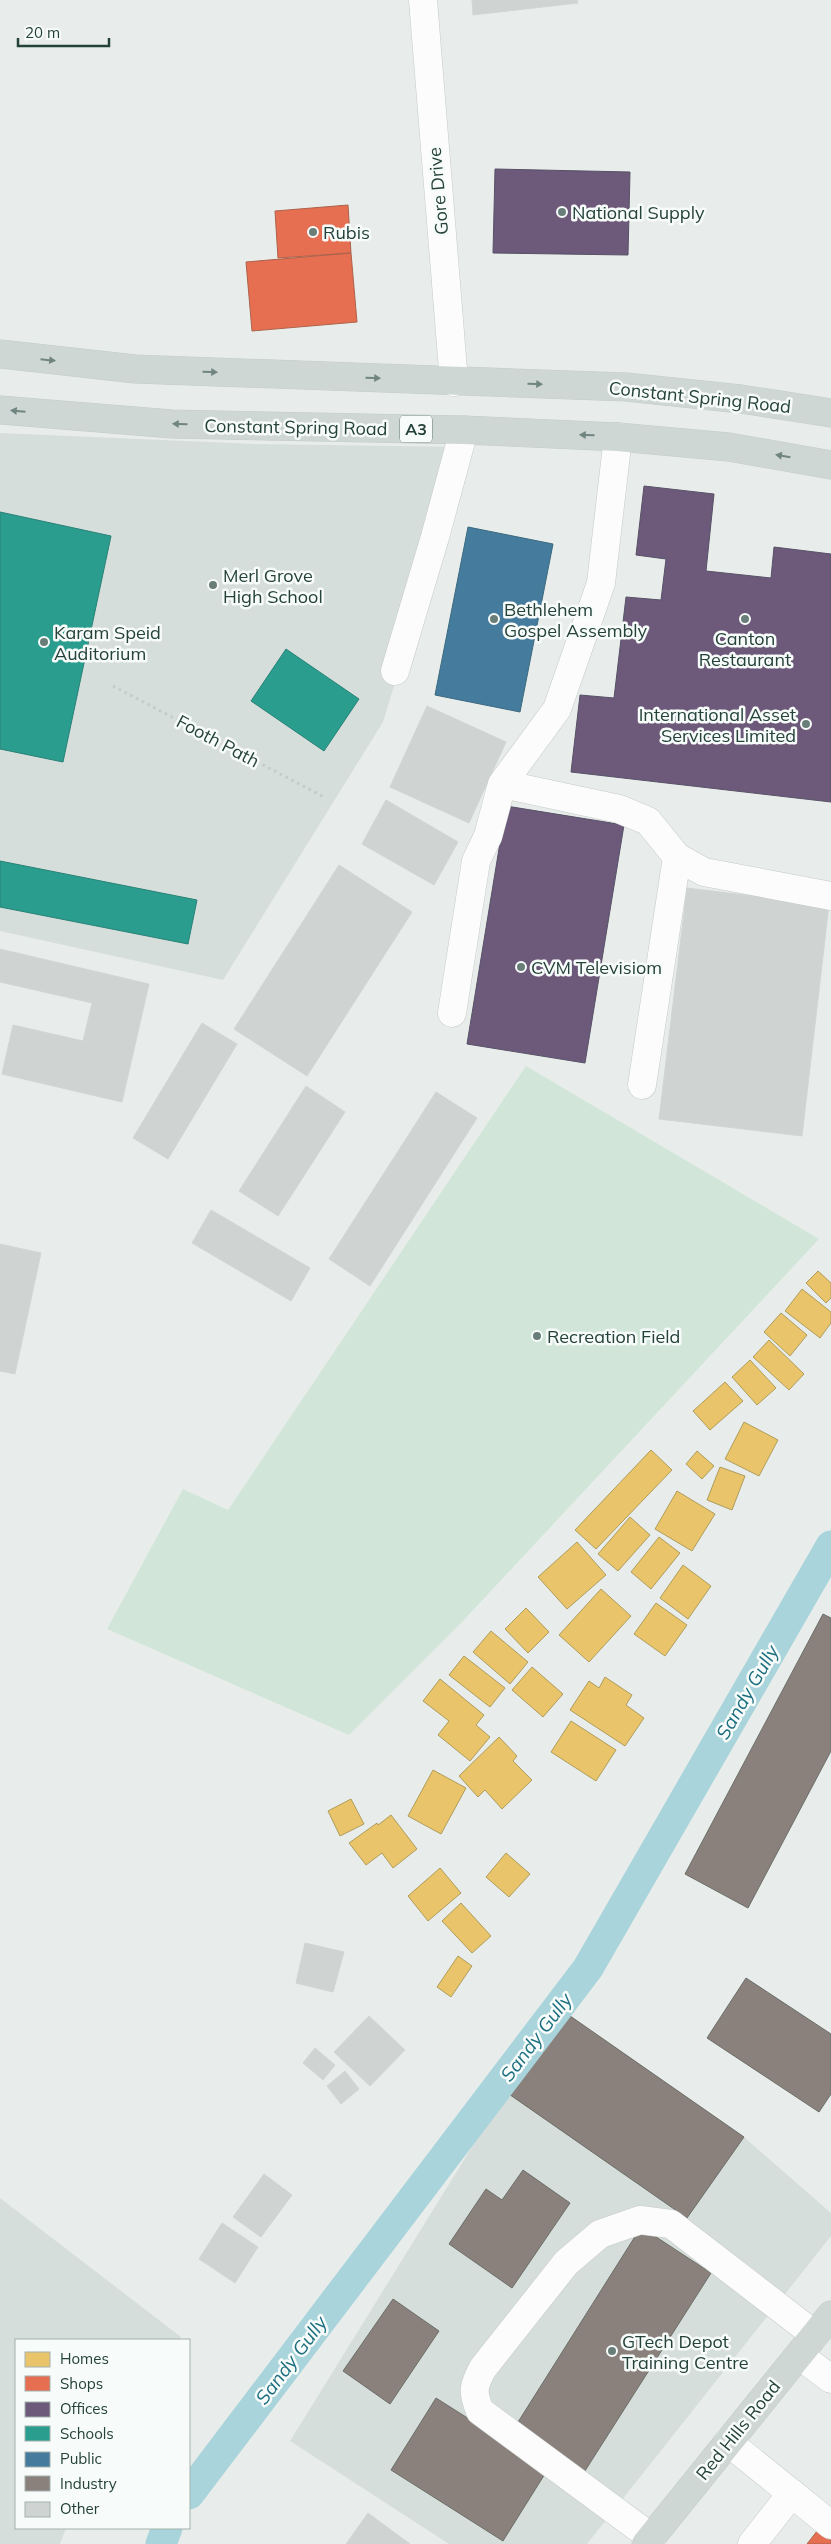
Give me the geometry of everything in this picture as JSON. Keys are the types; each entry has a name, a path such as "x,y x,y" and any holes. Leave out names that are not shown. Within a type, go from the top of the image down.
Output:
{"main road":[{"name":"Constant Spring Road","path":"0,354 135,369 626,387 741,399 831,412"},
{"name":"Constant Spring Road","path":"0,410 172,424 464,430 618,437 729,447 831,465"},
{"name":"Red Hills Road","path":"649,2541 815,2335"}],"street":[{"name":"Gore Drive","path":"423,0 454,382"},
{"path":"395,671 435,538 464,430"},
{"path":"452,1013 476,861 488,836 502,784 557,709 601,583 618,437"},
{"path":"502,784 619,809 648,821 677,857 704,872 831,896"},
{"path":"642,1085 677,857"},
{"path":"649,2541 480,2411 474,2396 475,2383 483,2368 566,2263 600,2234 626,2223 654,2220 671,2224 815,2335 831,2379"},
{"path":"728,2442 831,2525"},
{"path":"752,2544 792,2493"}],"path":[{"name":"Footh Path","path":"113,686 324,797"}],"shaded area":[{"name":"Merl Grove High School","path":"0,433 255,444 467,447 383,722 223,980 0,931"},
{"path":"563,2011 744,2137 831,2213 831,2236 587,2544 449,2544 290,2441 506,2092"},
{"path":"0,2198 181,2337 180,2339 15,2339 15,2529 66,2529 60,2544 0,2544"}],"green space":[{"name":"Recreation Field","path":"526,1066 819,1239 462,1622 349,1735 107,1629 183,1489 228,1510"}],"building: Homes":[{"path":"818,1271 831,1283 831,1298 826,1303 806,1283"},
{"path":"802,1289 831,1312 831,1323 820,1338 785,1311"},
{"path":"781,1313 807,1335 790,1356 764,1332"},
{"path":"769,1340 804,1374 789,1390 753,1357"},
{"path":"750,1360 776,1388 757,1405 732,1377"},
{"path":"725,1382 743,1401 710,1430 693,1411"},
{"path":"744,1422 778,1440 759,1476 725,1459"},
{"path":"651,1450 672,1470 596,1549 575,1530"},
{"path":"697,1451 714,1466 702,1479 686,1464"},
{"path":"720,1467 745,1476 732,1510 707,1500"},
{"path":"677,1491 715,1514 692,1551 655,1529"},
{"path":"630,1517 650,1535 618,1571 598,1554"},
{"path":"659,1537 680,1553 651,1589 631,1572"},
{"path":"577,1542 606,1575 567,1609 538,1577"},
{"path":"683,1565 711,1586 688,1619 660,1598"},
{"path":"601,1589 631,1616 589,1662 559,1635"},
{"path":"656,1603 687,1625 665,1656 634,1634"},
{"path":"526,1608 549,1632 528,1653 505,1629"},
{"path":"491,1631 528,1662 510,1684 473,1652"},
{"path":"464,1656 505,1688 490,1707 449,1675"},
{"path":"532,1667 563,1694 543,1717 512,1690"},
{"path":"605,1677 632,1695 626,1705 644,1718 625,1746 570,1710 589,1681 599,1688"},
{"path":"440,1679 484,1715 476,1725 490,1737 470,1761 438,1735 449,1721 423,1701"},
{"path":"571,1721 616,1750 596,1781 551,1752"},
{"path":"499,1737 517,1756 513,1761 532,1780 502,1809 485,1790 478,1797 459,1776"},
{"path":"433,1770 466,1788 441,1834 408,1816"},
{"path":"351,1799 364,1824 340,1836 328,1811"},
{"path":"391,1815 417,1849 393,1868 382,1853 366,1865 349,1843"},
{"path":"506,1853 530,1874 509,1897 486,1877"},
{"path":"440,1868 461,1893 428,1921 408,1896"},
{"path":"461,1903 491,1936 472,1953 442,1921"},
{"path":"458,1956 472,1966 451,1997 437,1987"}],"building: Shops":[{"name":"Rubis","path":"348,205 351,253 278,258 275,211"},
{"name":"Rubis","path":"351,253 357,322 252,331 246,262"},
{"path":"821,2526 831,2534 831,2544 807,2544"}],"building: Offices":[{"name":"National Supply","path":"495,169 630,172 628,255 493,253"},
{"path":"644,486 714,494 706,571 771,578 774,547 831,554 831,802 571,772 580,695 614,698 626,597 661,600 666,559 636,555"},
{"path":"506,806 624,825 585,1063 467,1044"}],"building: Schools":[{"name":"Karam Speid Auditorium","path":"0,512 111,536 63,762 0,749"},
{"path":"286,649 359,699 324,751 251,701"},
{"path":"0,861 197,900 188,944 0,907"}],"building: Public":[{"name":"Bethlehem Gospel Assembly","path":"468,527 553,544 520,712 435,695"}],"building: Industry":[{"path":"823,1614 831,1618 831,1751 748,1908 685,1874"},
{"path":"746,1978 831,2034 831,2094 819,2112 707,2038"},
{"path":"563,2011 744,2137 687,2218 506,2092"},
{"path":"523,2170 570,2203 512,2288 449,2244 486,2189 502,2200"},
{"name":"GTech Depot Training Centre","path":"641,2227 711,2273 583,2474 513,2430"},
{"path":"393,2299 439,2331 390,2404 343,2371"},
{"path":"436,2398 548,2469 503,2541 391,2470"}],"building: Other":[{"path":"472,0 577,0 578,3 473,15"},
{"path":"427,706 506,742 469,823 390,787"},
{"path":"386,800 458,842 434,885 362,844"},
{"path":"339,865 412,912 307,1076 234,1029"},
{"path":"687,888 829,905 802,1136 659,1119"},
{"path":"0,949 149,984 122,1102 2,1074 13,1025 83,1041 92,1003 0,982"},
{"path":"202,1023 237,1044 168,1159 133,1138"},
{"path":"306,1086 345,1112 278,1216 239,1191"},
{"path":"436,1092 477,1118 370,1286 329,1259"},
{"path":"211,1210 310,1268 291,1301 192,1243"},
{"path":"0,1244 41,1253 15,1374 0,1371"},
{"path":"305,1943 344,1952 333,1992 296,1983"},
{"path":"369,2016 405,2050 370,2086 334,2052"},
{"path":"315,2048 335,2065 323,2080 303,2063"},
{"path":"345,2071 359,2089 341,2104 327,2086"},
{"path":"264,2174 292,2195 261,2237 233,2217"},
{"path":"222,2223 258,2247 235,2283 199,2259"},
{"path":"368,2513 410,2544 346,2544"}],"waterway":[{"name":"Sandy Gully","path":"190,2493 588,1968 831,1546"},
{"name":"Sandy Gully","path":"161,2544 167,2529"}],"place":[{"name":"National Supply","path":"562,212"},
{"name":"Rubis","path":"313,232"},
{"name":"Merl Grove High School","path":"213,585"},
{"name":"Bethlehem Gospel Assembly","path":"494,619"},
{"name":"Canton Restaurant","path":"745,619"},
{"name":"Karam Speid Auditorium","path":"44,642"},
{"name":"International Asset Services Limited","path":"806,724"},
{"name":"CVM Televisiom","path":"521,967"},
{"name":"Recreation Field","path":"537,1336"},
{"name":"GTech Depot Training Centre","path":"612,2351"}]}
